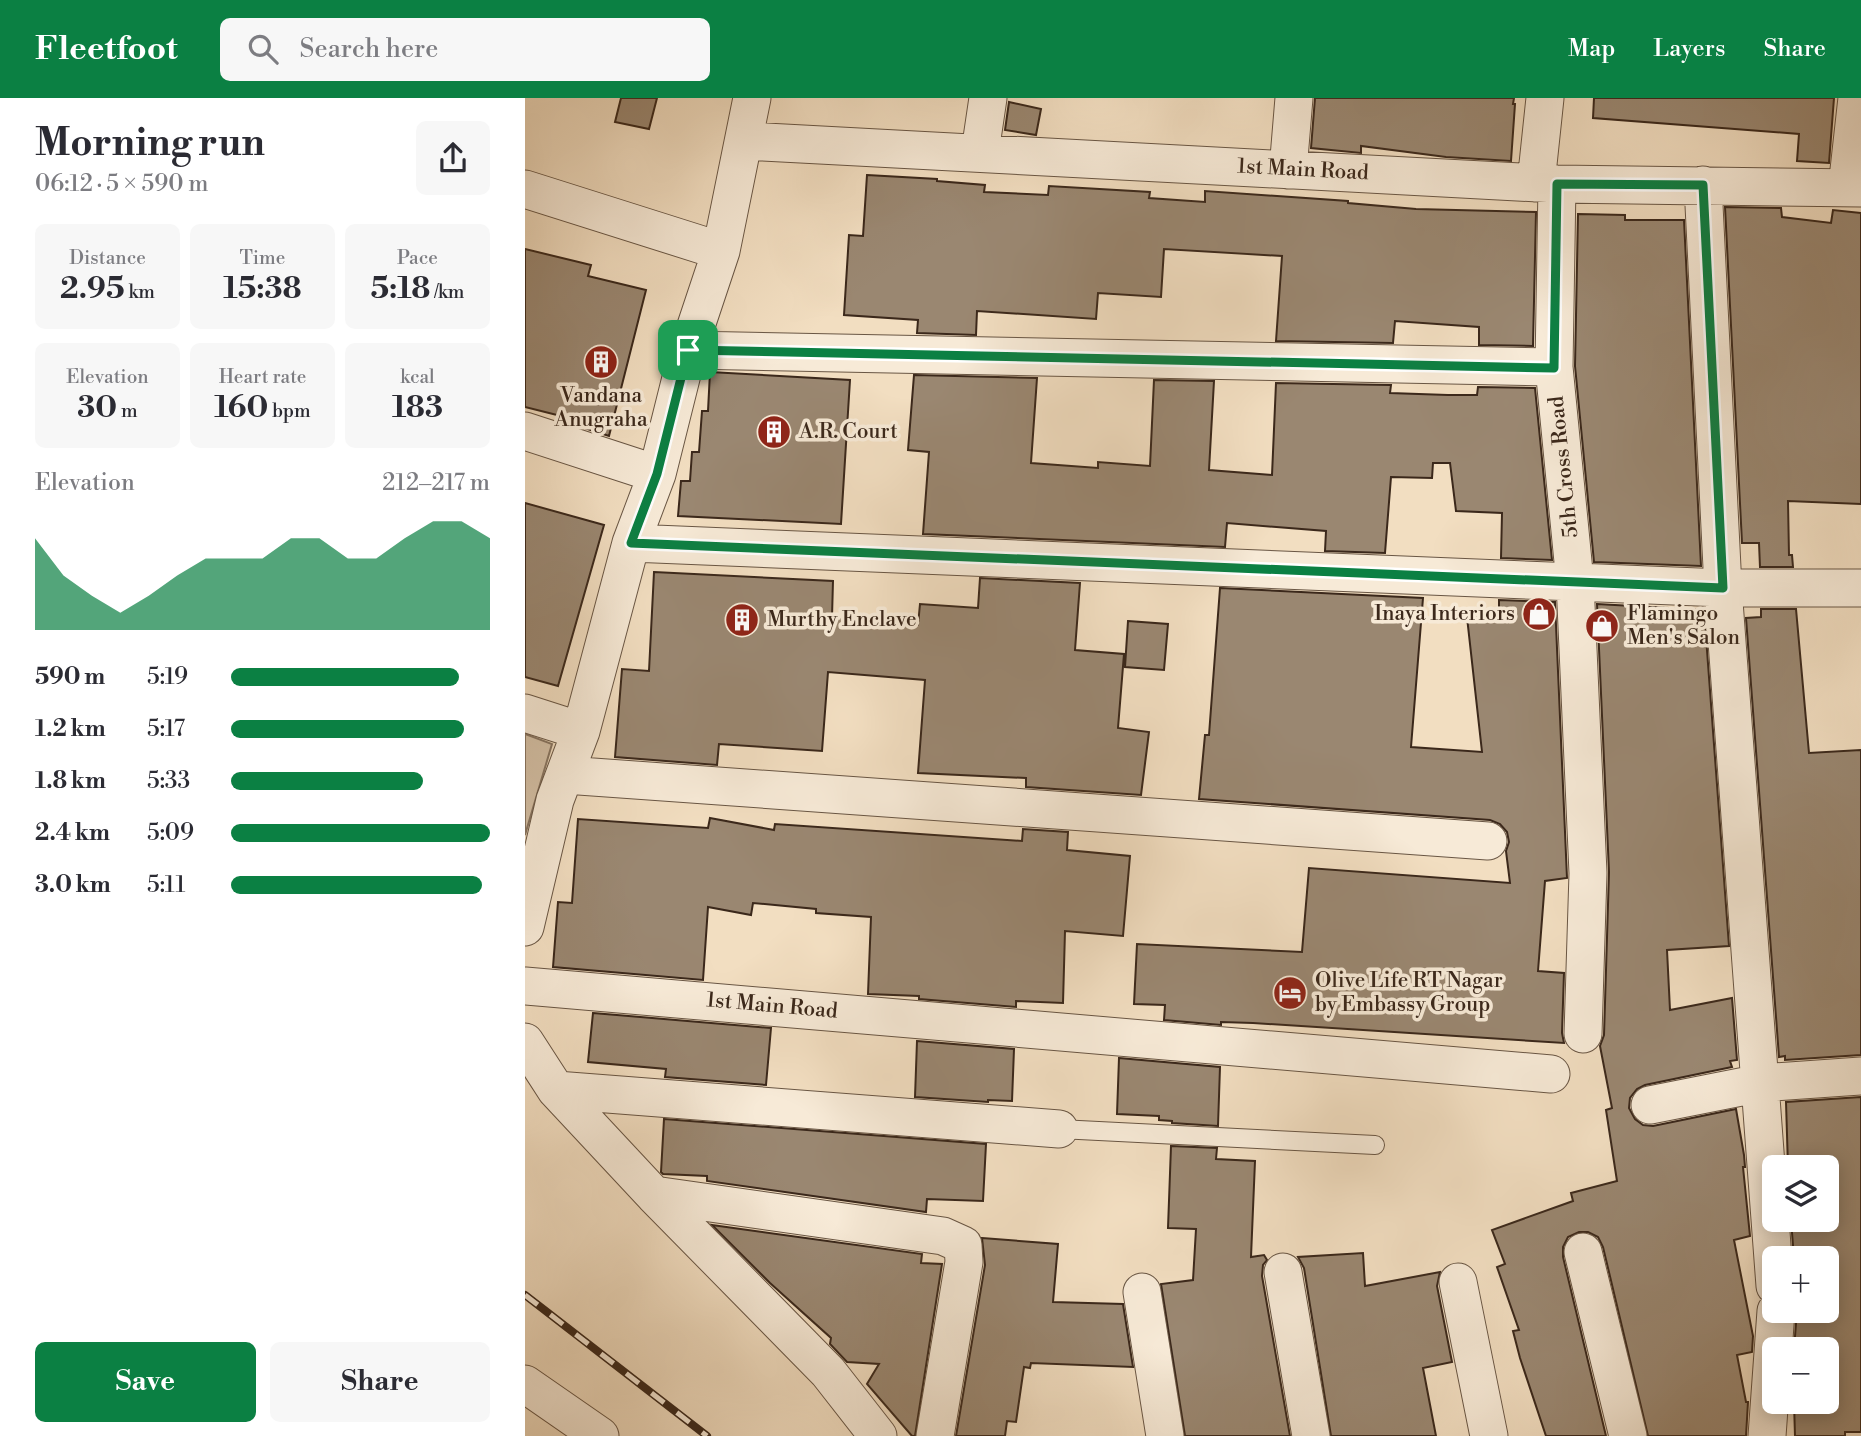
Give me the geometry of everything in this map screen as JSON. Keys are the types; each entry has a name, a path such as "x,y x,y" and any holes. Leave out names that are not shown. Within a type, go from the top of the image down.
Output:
{"street":[{"path":"525,927 555,800 582,731 631,543 657,474 688,350 721,251 752,98"},
{"path":"980,152 988,98"},
{"path":"1288,170 1294,98"},
{"name":"5th Cross Road","path":"1545,98 1554,368 1575,582 1588,873 1583,1034"},
{"path":"1854,188 1857,98"},
{"name":"1st Main Road","path":"745,141 1546,183 1854,188"},
{"path":"1703,185 1723,588 1772,1246"},
{"path":"525,189 721,251"},
{"path":"688,350 1554,368"},
{"path":"525,431 657,474"},
{"path":"631,543 1723,588 1861,588"},
{"path":"525,713 582,731"},
{"path":"565,775 1488,841"},
{"name":"1st Main Road","path":"525,986 1551,1074"},
{"path":"525,1042 556,1090 828,1372 878,1436"},
{"path":"1650,1105 1761,1083 1861,1076"},
{"path":"556,1090 1059,1129"},
{"path":"655,1195 943,1236 963,1245 964,1262 935,1436"},
{"path":"1583,1252 1629,1436"},
{"path":"1283,1272 1311,1436"},
{"path":"1458,1282 1489,1436"},
{"path":"1142,1292 1165,1436"},
{"path":"1767,1436 1775,1323"},
{"path":"525,1384 600,1436"}],"lane":[{"path":"1059,1129 1375,1145"}],"shaded area":[{"path":"525,734 552,744 525,835"}],"building":[{"path":"621,98 657,98 649,129 615,122"},
{"path":"1315,98 1514,98 1511,161 1446,157 1361,146 1361,153 1311,148"},
{"path":"1594,98 1834,98 1829,163 1797,161 1799,134 1593,118"},
{"path":"1009,102 1041,109 1036,135 1005,130"},
{"path":"867,175 985,185 984,192 1048,195 1049,186 1150,192 1149,198 1205,202 1205,191 1348,201 1416,209 1536,212 1533,346 1479,345 1479,327 1395,321 1393,343 1276,341 1282,256 1164,249 1161,297 1098,293 1096,319 977,311 976,335 917,333 918,320 844,315 849,235 863,236"},
{"path":"1725,207 1781,208 1782,217 1831,223 1833,210 1861,213 1861,504 1788,501 1789,555 1792,555 1793,567 1760,567 1759,543 1742,543"},
{"path":"1578,214 1625,215 1625,220 1684,220 1701,566 1594,562 1575,366"},
{"path":"525,249 591,265 588,276 646,290 609,436 560,420 561,416 525,407"},
{"name":"A.R. Court","path":"710,372 850,380 841,524 678,516 681,481 690,481 692,452 699,452 702,411 708,411"},
{"path":"914,375 1037,378 1031,463 1098,468 1098,462 1150,466 1154,380 1214,381 1209,470 1272,475 1276,383 1391,385 1390,393 1448,395 1477,395 1478,387 1535,388 1552,560 1501,558 1502,513 1456,511 1450,463 1433,463 1432,478 1391,477 1385,553 1325,551 1326,531 1227,523 1225,547 923,534 929,452 908,450"},
{"path":"525,503 604,525 558,686 525,677"},
{"path":"654,572 833,581 832,617 918,625 920,604 978,608 980,578 1080,583 1075,650 1124,654 1118,728 1149,732 1141,795 1026,787 1026,778 918,773 925,680 828,672 822,751 719,744 717,765 615,757 622,669 649,671"},
{"path":"1220,588 1423,598 1411,747 1482,752 1467,617 1499,613 1499,600 1555,602 1567,878 1545,881 1538,971 1564,973 1564,1043 1253,1023 1221,1022 1221,1025 1164,1020 1165,1005 1134,1004 1137,944 1302,952 1309,868 1510,883 1506,851 1509,842 1507,832 1500,824 1490,820 1199,799 1205,735 1209,735"},
{"path":"1597,604 1704,610 1729,946 1667,950 1670,1010 1732,998 1737,1060 1730,1061 1732,1067 1645,1085 1637,1089 1630,1098 1629,1108 1635,1119 1643,1125 1653,1126 1736,1109 1744,1155 1750,1236 1734,1240 1753,1336 1752,1352 1737,1355 1748,1402 1746,1436 1648,1436 1603,1247 1598,1237 1588,1232 1579,1232 1568,1237 1563,1247 1563,1257 1606,1436 1546,1436 1513,1331 1519,1330 1497,1267 1505,1264 1492,1230 1573,1201 1571,1193 1617,1181 1606,1110 1612,1108 1600,1046 1604,1035 1609,872"},
{"path":"1761,609 1796,609 1809,753 1861,750 1861,1055 1785,1060 1785,1056 1779,1057 1746,618 1761,617"},
{"path":"1128,621 1168,624 1164,670 1125,667"},
{"path":"710,818 774,830 775,824 1022,841 1023,829 1068,832 1067,850 1130,856 1123,936 1065,931 1063,1003 1016,1001 1016,1007 919,999 919,996 868,994 871,917 816,913 816,909 753,903 751,915 708,907 703,980 553,967 558,902 572,903 578,819 708,828"},
{"path":"593,1013 771,1028 766,1085 665,1077 666,1069 588,1062"},
{"path":"917,1041 1014,1049 1012,1101 915,1097"},
{"path":"1119,1058 1220,1067 1218,1126 1172,1123 1159,1120 1159,1116 1117,1114"},
{"path":"1861,1097 1861,1432 1845,1432 1845,1436 1795,1436 1794,1414 1839,1414 1839,1337 1795,1337 1796,1323 1839,1323 1839,1246 1793,1246 1792,1232 1839,1232 1839,1155 1788,1155 1786,1102"},
{"path":"664,1119 986,1144 983,1201 927,1199 926,1212 707,1181 707,1176 663,1174"},
{"path":"1171,1146 1217,1148 1216,1159 1255,1161 1251,1257 1264,1255 1267,1260 1263,1265 1262,1276 1290,1436 1185,1436 1161,1284 1193,1280 1196,1229 1168,1228"},
{"path":"712,1225 922,1254 921,1263 942,1264 915,1436 912,1436 867,1384 879,1364 847,1362 830,1344 831,1338 770,1283"},
{"path":"982,1238 1058,1244 1053,1302 1123,1304 1133,1367 1031,1363 1030,1368 1024,1367 1016,1422 1007,1421 1005,1436 956,1436 985,1265"},
{"path":"1363,1253 1365,1286 1440,1272 1437,1286 1452,1362 1423,1368 1436,1436 1331,1436 1304,1268 1298,1257"}],"railway":[{"path":"525,1295 707,1436"}],"place":[{"name":"Vandana Anugraha","path":"601,362"},
{"name":"A.R. Court","path":"774,432"},
{"name":"Inaya Interiors","path":"1539,614"},
{"name":"Murthy Enclave","path":"742,620"},
{"name":"Flamingo Men's Salon","path":"1602,626"},
{"name":"Olive Life RT Nagar by Embassy Group","path":"1290,993"}],"route":[{"path":"1557,184 1703,185 1723,588 631,543 657,474 688,350 1554,368 1557,184"}]}
